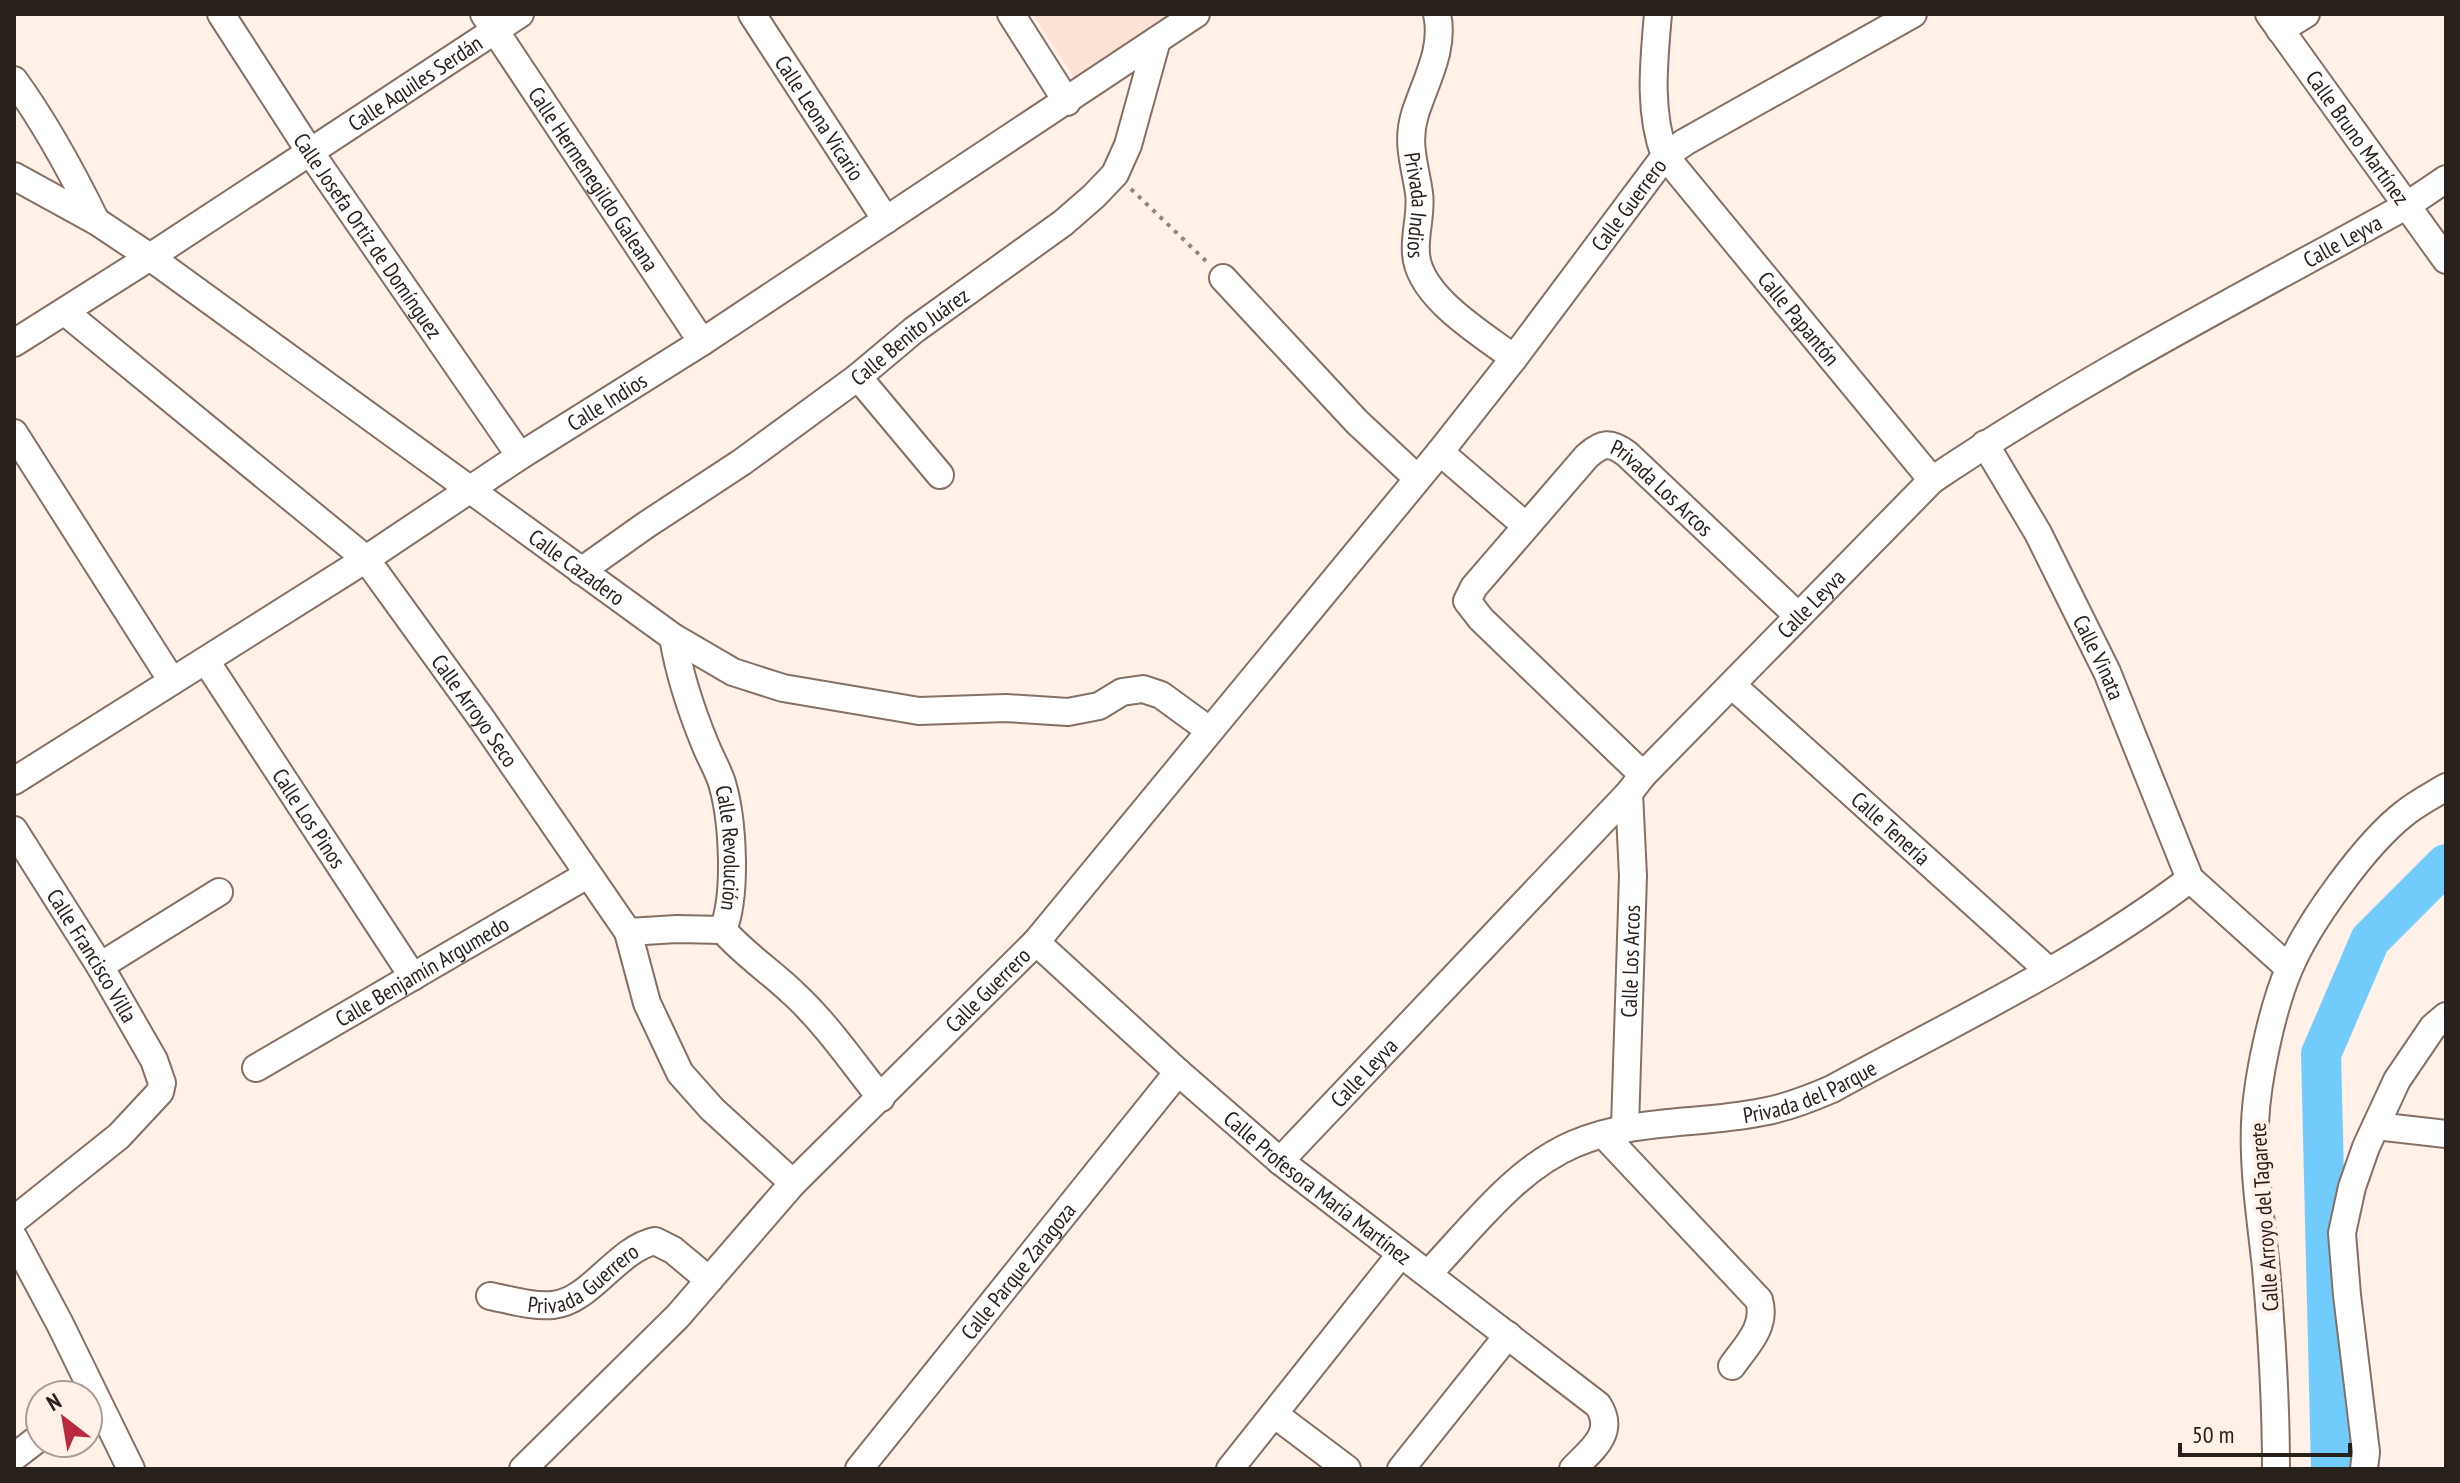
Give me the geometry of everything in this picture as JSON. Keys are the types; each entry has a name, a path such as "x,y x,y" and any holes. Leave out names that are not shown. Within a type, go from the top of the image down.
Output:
{"street":[{"name":"Calle Josefa Ortiz de Domínguez","path":"221,14 310,152 520,456"},
{"name":"Calle Aquiles Serdán","path":"14,343 310,152 490,22 520,14"},
{"name":"Calle Leona Vicario","path":"752,14 886,220"},
{"path":"1011,14 1067,102"},
{"name":"Calle Indios","path":"14,781 702,342 1196,14"},
{"name":"Privada Indios","path":"1437,14 1438,46 1410,136 1420,197 1415,249 1417,265 1425,283 1437,295 1514,358"},
{"path":"1658,14 1654,58 1655,121 1665,156"},
{"name":"Calle Guerrero","path":"523,1469 678,1316 793,1183 1036,942 1440,452 1665,156 1913,14"},
{"path":"2275,22 2306,14"},
{"name":"Calle Hermenegildo Galeana","path":"490,22 702,342"},
{"name":"Calle Bruno Martínez","path":"2275,22 2446,260"},
{"name":"Calle Benito Juárez","path":"581,571 742,462 858,377 914,330 1063,223 1115,174 1135,127 1157,40"},
{"path":"14,80 75,178 96,221"},
{"name":"Calle Papantón","path":"1665,156 1932,480"},
{"name":"Calle Cazadero","path":"14,176 96,221 150,257 673,637 733,672 783,688 919,711 1006,708 1068,712 1099,706 1122,692 1143,689 1161,695 1209,730"},
{"name":"Calle Leyva","path":"1280,1161 1797,615 1932,480 1985,444 2406,206 2446,179"},
{"path":"1223,278 1357,422 1417,478"},
{"name":"Calle Arroyo Seco","path":"65,312 366,559 481,718 628,932 647,1003 680,1073 712,1109 793,1183"},
{"path":"858,377 940,475"},
{"path":"14,433 172,681"},
{"name":"Privada Los Arcos","path":"1636,784 1469,605 1468,599 1474,587 1587,456 1603,444 1619,448 1797,615"},
{"name":"Calle Vinata","path":"1985,444 2038,533 2107,672 2190,879"},
{"path":"1440,452 1526,526"},
{"name":"Calle Revolución","path":"673,637 683,679 725,797 732,877 729,916 723,930 810,1010 881,1098"},
{"name":"Calle Los Pinos","path":"206,661 413,977"},
{"name":"Calle Tenería","path":"1732,685 2049,971"},
{"name":"Calle Los Arcos","path":"1614,1131 1633,876 1636,784"},
{"path":"2190,879 2289,968 2319,917 2370,848 2404,813 2446,787"},
{"name":"Calle Francisco Villa","path":"14,830 100,966 154,1060 162,1083 160,1092 119,1136 14,1220"},
{"name":"Calle Benjamín Argumedo","path":"256,1068 587,875"},
{"name":"Privada del Parque","path":"1428,1274 1504,1194 1536,1167 1574,1144 1614,1131 1761,1113 1796,1104 1832,1089 2049,971 2155,906 2190,879"},
{"path":"100,966 219,892"},
{"path":"628,932 702,928 723,930"},
{"name":"Calle Profesora María Martínez","path":"1036,942 1280,1161 1598,1405 1606,1427 1573,1469"},
{"name":"Calle Arroyo del Tagarete","path":"2276,1469 2274,1354 2257,1182 2255,1122 2264,1055 2289,968"},
{"path":"2364,1469 2366,1452 2342,1233 2352,1187 2397,1080 2433,1027 2446,1016"},
{"name":"Calle Parque Zaragoza","path":"859,1469 1178,1072"},
{"path":"2376,1126 2446,1134"},
{"path":"1614,1131 1759,1300 1762,1316 1757,1330 1732,1366"},
{"path":"14,1238 83,1379"},
{"name":"Privada Guerrero","path":"490,1296 537,1304 562,1303 639,1247 655,1241 673,1250 709,1280"},
{"path":"1230,1469 1400,1255"},
{"path":"1401,1469 1508,1335"},
{"path":"1274,1414 1347,1469"},
{"path":"104,1420 131,1469"}],"path":[{"path":"1115,174 1223,278"}],"shaded area":[{"path":"1033,14 1171,14 1075,79"}],"waterway":[{"path":"2331,1469 2321,1054 2370,940 2446,864"}]}
